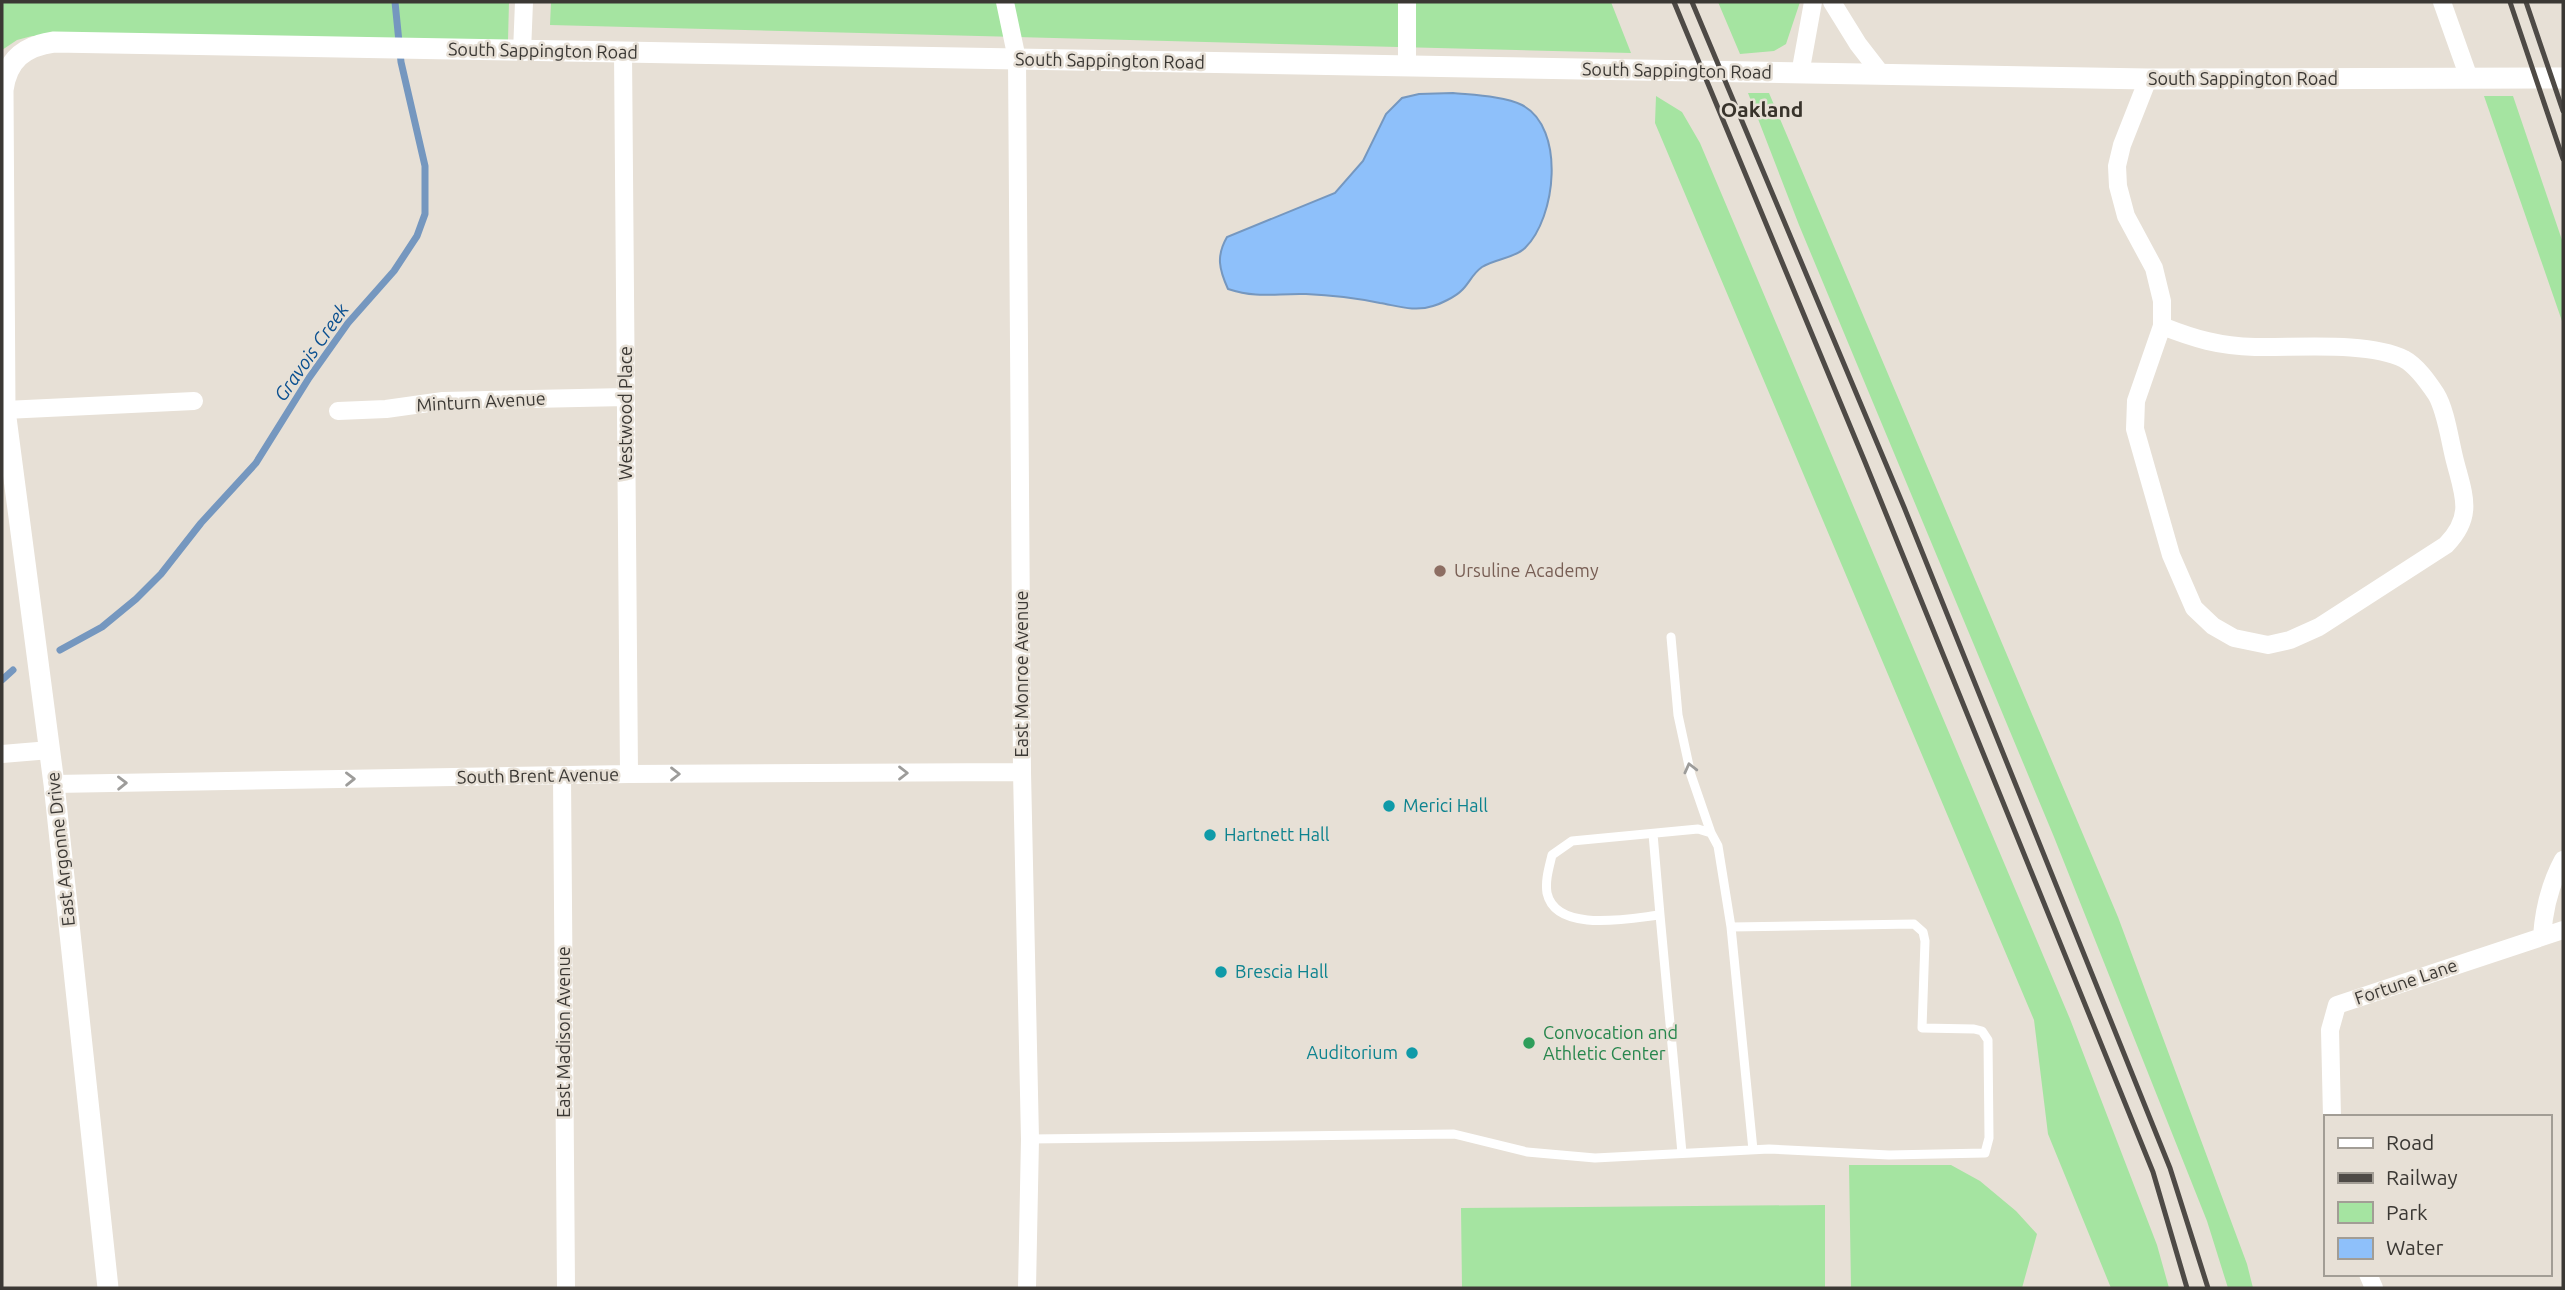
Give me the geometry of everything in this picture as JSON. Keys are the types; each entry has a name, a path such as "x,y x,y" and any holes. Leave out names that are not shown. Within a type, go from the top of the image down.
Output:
{"street":[{"path":"522,52 524,2"},
{"name":"East Monroe Avenue","path":"1005,2 1017,59 1022,772 1030,1139 1027,1288"},
{"path":"1407,2 1407,66"},
{"path":"1800,74 1813,2"},
{"path":"1832,2 1858,44 1882,75"},
{"path":"2442,2 2469,78"},
{"name":"South Sappington Road","path":"3,410 2,90 4,78 15,58 33,46 54,42 2148,79 2563,78"},
{"name":"Westwood Place","path":"622,52 629,774"},
{"path":"2148,79 2122,145 2117,166 2118,186 2126,216 2154,268 2162,301 2162,326 2136,401 2135,429 2171,555 2194,608 2213,626 2235,638 2268,645 2290,640 2319,627 2446,545 2460,531 2464,498 2438,397 2423,375 2405,360 2382,352 2361,349 2252,347 2200,341 2162,326"},
{"name":"Minturn Avenue","path":"338,411 386,410 443,401 626,397"},
{"path":"3,410 194,401"},
{"name":"East Argonne Drive","path":"3,410 50,750 108,1288"},
{"path":"2,754 50,750"},
{"name":"South Brent Avenue","path":"54,784 629,774 1022,772"},
{"name":"East Madison Avenue","path":"562,776 566,1288"},
{"path":"2542,936 2552,880 2563,860"},
{"name":"Fortune Lane","path":"2332,1115 2330,1030 2336,1005 2563,930"}],"lane":[{"path":"1671,637 1678,715 1691,775 1718,846 1731,927 1753,1150"},
{"path":"1660,915 1594,921 1574,919 1560,911 1548,896 1546,880 1552,855 1572,841 1698,829 1711,832"},
{"path":"1653,834 1682,1153"},
{"path":"1030,1139 1454,1134 1527,1152 1595,1158 1753,1150 1889,1155 1985,1153 1989,1138 1988,1040 1982,1031 1974,1029 1922,1028 1923,932 1914,924 1731,927"}],"green space":[{"path":"2,2 509,2 508,40 32,36 17,40 2,50"},
{"path":"551,2 1611,2 1631,53 550,25"},
{"path":"1718,2 1800,2 1786,44 1774,51 1740,54"},
{"path":"1748,93 1769,93 2118,917 2247,1264 2253,1288 2228,1288 2207,1221 2054,837 1799,225"},
{"path":"1656,96 1682,112 1700,143 2070,1019 2157,1245 2169,1288 2111,1288 2048,1134 2034,1020 1655,123"},
{"path":"2484,96 2513,96 2563,243 2563,324"},
{"path":"1849,1165 1951,1165 1980,1181 2016,1211 2037,1234 2022,1288 1851,1288"},
{"path":"1825,1205 1825,1288 1462,1288 1461,1208"}],"water":[{"path":"1453,93 1498,98 1522,105 1536,117 1545,133 1552,174 1549,196 1536,234 1525,248 1482,267 1458,293 1426,308 1406,308 1334,296 1258,295 1228,289 1220,263 1221,250 1227,237 1335,193 1363,161 1386,114 1402,98 1419,94"}],"waterway":[{"name":"Gravois Creek","path":"60,650 102,627 161,574 201,523 256,463 309,378 348,323 394,271 417,236 425,214 425,166 401,62 395,2"},
{"name":"Gravois Creek","path":"2,680 13,670"}],"railway":[{"path":"1674,2 1865,462 2153,1172 2187,1288"},
{"path":"1692,2 1904,507 2170,1168 2208,1288"},
{"path":"2510,2 2563,159"},
{"path":"2526,2 2563,111"}],"place":[{"name":"Ursuline Academy","path":"1440,571"},
{"name":"Merici Hall","path":"1389,806"},
{"name":"Hartnett Hall","path":"1210,835"},
{"name":"Brescia Hall","path":"1221,972"},
{"name":"Convocation and Athletic Center","path":"1529,1043"},
{"name":"Auditorium","path":"1412,1053"}],"district":[{"name":"Oakland","path":"1762,110"}]}
